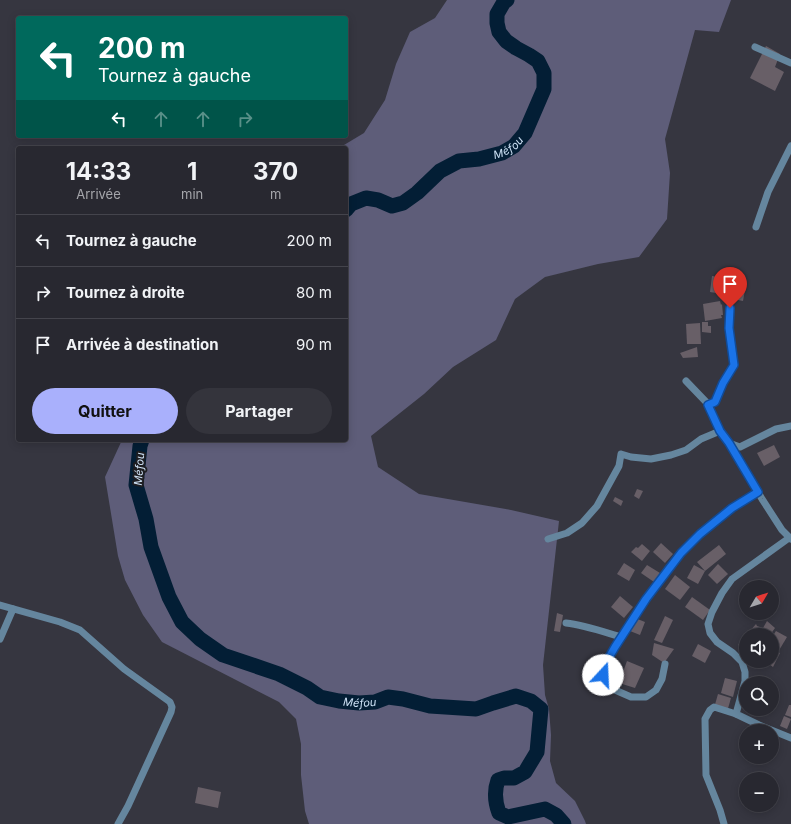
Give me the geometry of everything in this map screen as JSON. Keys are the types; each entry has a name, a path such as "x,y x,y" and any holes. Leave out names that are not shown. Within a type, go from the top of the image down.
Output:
{"street":[{"path":"755,47 791,63"},
{"path":"756,227 768,192 791,146"},
{"path":"708,405 715,402 723,383 734,365 729,328 730,308"},
{"path":"686,381 708,405 720,431 729,443 770,513 790,539 732,580 722,593 712,612 708,624 710,633 717,642 733,652 742,662 745,672 745,682 736,714"},
{"path":"729,443 740,447 776,429 791,426"},
{"path":"548,539 567,533 582,523 597,506 620,466 621,454 651,458 671,455 686,450 701,439 720,431"},
{"path":"665,664 662,680 656,690 646,697 631,696 615,690 606,682 603,675 604,666 621,637 646,599 681,553 700,534 732,508 758,492"},
{"path":"0,605 60,622 80,630 124,669 170,702 172,707 171,712 128,806 118,824"},
{"path":"0,639 13,609"},
{"path":"566,623 621,637"},
{"path":"724,824 706,775 705,719 710,710 714,707 736,714 791,738"}],"shaded area":[{"path":"447,0 731,0 719,32 695,30 665,139 670,173 667,219 639,257 598,264 545,277 515,299 496,340 453,367 424,394 371,436 378,467 419,494 511,510 559,521 543,665 545,695 549,709 551,735 550,761 556,783 575,801 586,824 309,824 305,811 301,775 301,744 296,719 279,702 162,642 143,615 125,580 118,556 105,477 121,442 348,442 348,146 342,146 364,133 385,100 396,64 410,32 435,18"}],"building":[{"path":"766,46 780,54 775,67 784,72 775,91 750,78"},
{"path":"712,276 725,278 722,294 710,292"},
{"path":"732,281 746,284 743,301 733,299 734,295 730,295"},
{"path":"720,301 721,305 722,304 722,318 705,321 703,304"},
{"path":"702,322 708,322 708,326 711,326 711,333 702,332"},
{"path":"700,323 701,344 687,344 686,324"},
{"path":"697,347 698,357 683,358 680,353"},
{"path":"774,445 780,457 764,466 757,453"},
{"path":"637,489 643,491 639,499 634,496"},
{"path":"615,497 623,501 621,506 613,501"},
{"path":"661,543 673,554 665,563 653,552"},
{"path":"642,544 650,551 642,561 631,552"},
{"path":"719,545 726,554 705,571 697,562"},
{"path":"624,563 635,570 629,581 617,574"},
{"path":"718,564 728,574 717,584 708,575"},
{"path":"647,565 660,573 654,582 641,573"},
{"path":"694,565 705,571 698,584 687,578"},
{"path":"675,575 690,587 680,600 665,589"},
{"path":"620,596 633,607 624,618 611,607"},
{"path":"692,597 710,610 703,620 685,607"},
{"path":"557,613 563,615 560,632 554,631"},
{"path":"665,616 673,620 662,643 654,640"},
{"path":"635,618 645,622 640,635 630,631"},
{"path":"767,621 775,628 763,628"},
{"path":"756,624 757,626 763,628 753,628"},
{"path":"779,633 787,637 779,650"},
{"path":"654,643 674,649 664,663 652,655"},
{"path":"698,644 711,651 705,663 692,656"},
{"path":"627,661 644,668 635,688 619,683"},
{"path":"725,678 737,681 733,697 721,693"},
{"path":"718,694 731,698 727,712 714,708"},
{"path":"789,705 791,705 791,717 785,715"},
{"path":"784,716 791,719 787,729 780,726"},
{"path":"198,787 221,792 218,808 195,803"}],"waterway":[{"name":"Méfou","path":"348,208 351,204 366,198 378,200 392,206 403,203 417,193 440,171 459,161 479,159 502,153 514,146 525,133 544,89 544,73 538,61 506,41 499,32 497,14 504,2 507,0"},
{"name":"Méfou","path":"141,442 136,485 146,519 151,547 169,597 182,622 200,639 223,655 279,674 307,688 320,697 339,701 359,703 375,702 388,697 430,706 476,709 516,696 531,701 541,709 537,752 525,772 514,778 504,778 498,780 496,801 499,813 508,817 545,809 556,815 564,824"}],"route":[{"path":"603,675 604,666 615,647 646,599 681,553 700,534 732,508 758,492 729,443 720,431 708,405 715,402 723,383 734,365 729,328 730,308"}]}
